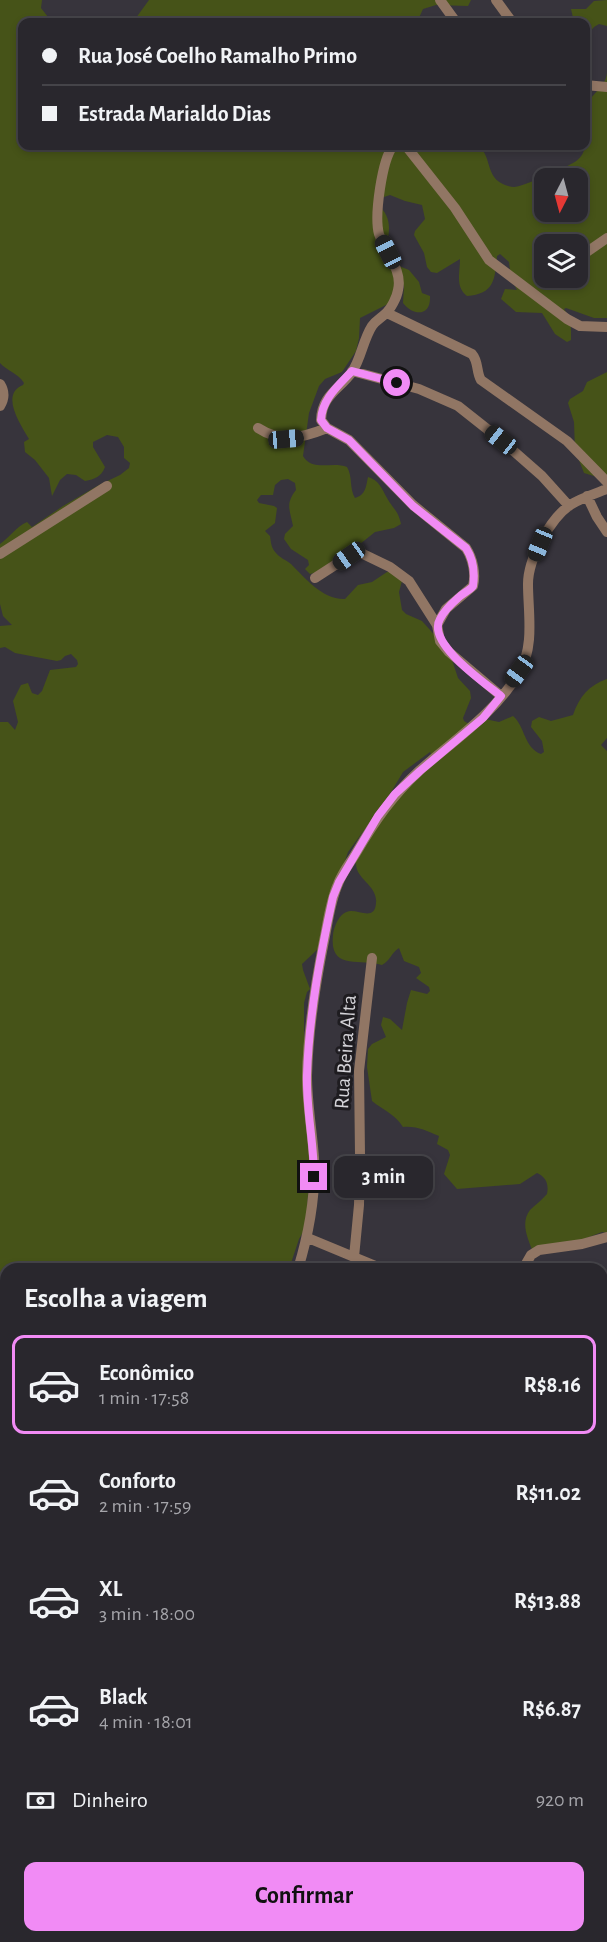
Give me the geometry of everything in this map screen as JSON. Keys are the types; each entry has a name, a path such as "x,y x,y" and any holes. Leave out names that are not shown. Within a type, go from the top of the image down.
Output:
{"street":[{"path":"440,0 453,18"},
{"path":"496,0 509,18"},
{"path":"590,85 607,87"},
{"path":"389,150 377,218 379,234 398,277 398,292 387,313 373,324 352,371 326,401 321,412 321,420 327,428 349,440 413,506 461,542 470,555 474,573 473,586 447,609 437,625"},
{"path":"409,150 455,208 489,260 567,319 580,326 607,327"},
{"path":"588,251 607,238"},
{"path":"387,313 472,354 476,359 481,380 567,441 607,482"},
{"path":"352,371 419,389 458,406 542,476 569,506"},
{"path":"0,384 4,390 2,404"},
{"path":"258,428 286,439 300,438 327,428"},
{"path":"0,554 107,486"},
{"path":"300,1263 308,1238 313,1196 314,1158 307,1078 314,995 332,905 339,882 378,816 395,794 483,718 519,671 530,635 528,580 534,560 550,526 569,506 607,489"},
{"path":"587,496 607,532"},
{"path":"315,578 349,556 361,553 402,575 410,581 437,625 440,641 449,652 501,696"},
{"name":"Rua Beira Alta","path":"354,1257 360,1155 359,1071 372,958"},
{"path":"526,1263 531,1255 539,1250 582,1244 607,1237"},
{"path":"308,1238 368,1263"}],"green space":[{"path":"0,0 42,0 41,8 51,18 18,18 18,150 482,150 493,175 504,184 514,187 534,180 534,222 588,222 588,168 562,168 573,163 584,150 590,150 590,99 606,79 607,73 607,318 594,318 564,309 571,328 571,340 567,342 555,334 542,313 516,312 501,299 505,289 517,290 511,278 509,262 500,254 497,256 494,279 488,289 476,295 467,296 460,284 460,259 437,273 431,272 427,267 424,253 414,235 425,219 422,205 390,195 375,200 388,220 386,252 394,264 409,270 419,282 422,293 430,296 430,303 425,311 421,312 407,307 403,303 403,285 388,304 360,318 356,351 342,372 325,379 319,386 309,413 303,456 312,464 347,467 355,498 363,492 368,477 375,480 397,513 401,524 375,532 317,572 310,574 305,569 309,565 308,560 291,549 284,539 285,534 293,526 289,503 296,490 295,483 288,479 281,480 275,485 273,495 261,495 257,500 259,503 277,508 275,523 265,531 270,536 274,551 329,596 345,599 358,585 372,582 387,572 393,572 402,581 399,592 402,610 422,621 440,641 453,663 458,678 470,691 471,698 463,718 469,724 485,719 499,722 513,716 531,747 541,754 544,752 542,741 531,727 532,721 539,717 551,721 573,715 586,692 607,679 607,738 601,745 607,751 607,1233 602,1232 576,1242 533,1252 525,1226 530,1210 547,1194 548,1187 543,1177 537,1173 520,1184 457,1189 444,1174 450,1155 448,1150 437,1144 439,1136 418,1128 403,1127 393,1115 372,1101 367,1067 368,1049 372,1044 386,1037 381,1025 383,1017 390,1019 402,1030 411,990 427,994 430,991 429,987 416,978 421,973 419,967 404,961 399,948 382,965 348,961 336,954 333,935 336,923 344,913 351,911 370,913 375,908 374,892 357,869 359,855 376,826 431,754 430,752 403,772 387,799 348,852 319,948 302,964 310,989 304,1003 304,1050 313,1111 306,1227 299,1239 291,1263 0,1263 0,722 8,722 15,730 18,722 13,701 21,685 28,683 32,693 38,695 42,691 50,670 76,667 78,664 71,654 57,661 15,653 5,647 0,648 0,626 12,625 3,616 0,604 0,544 23,524 27,522 32,527 63,506 120,475 129,468 130,463 124,458 124,447 118,437 107,435 93,442 93,447 105,467 102,473 85,481 76,475 67,474 60,480 52,496 49,478 35,460 25,452 24,442 29,439 21,426 12,402 16,389 24,383 0,363"},
{"path":"149,0 471,0 468,6 436,5 423,9 419,18 136,18"},
{"path":"607,0 607,26 599,24 590,32 590,18 573,18 571,9 586,9 594,1"},
{"path":"607,372 607,476 597,477 584,473 575,450 574,422 568,403 570,399 583,391 587,382"}],"route":[{"path":"314,1177 307,1078 309,1046 314,995 333,897 339,882 378,816 395,794 483,718 501,696 449,652 440,641 437,631 437,625 447,609 473,586 474,573 466,548 413,506 360,450 349,440 327,428 321,420 321,412 326,401 352,371 397,383"}]}
